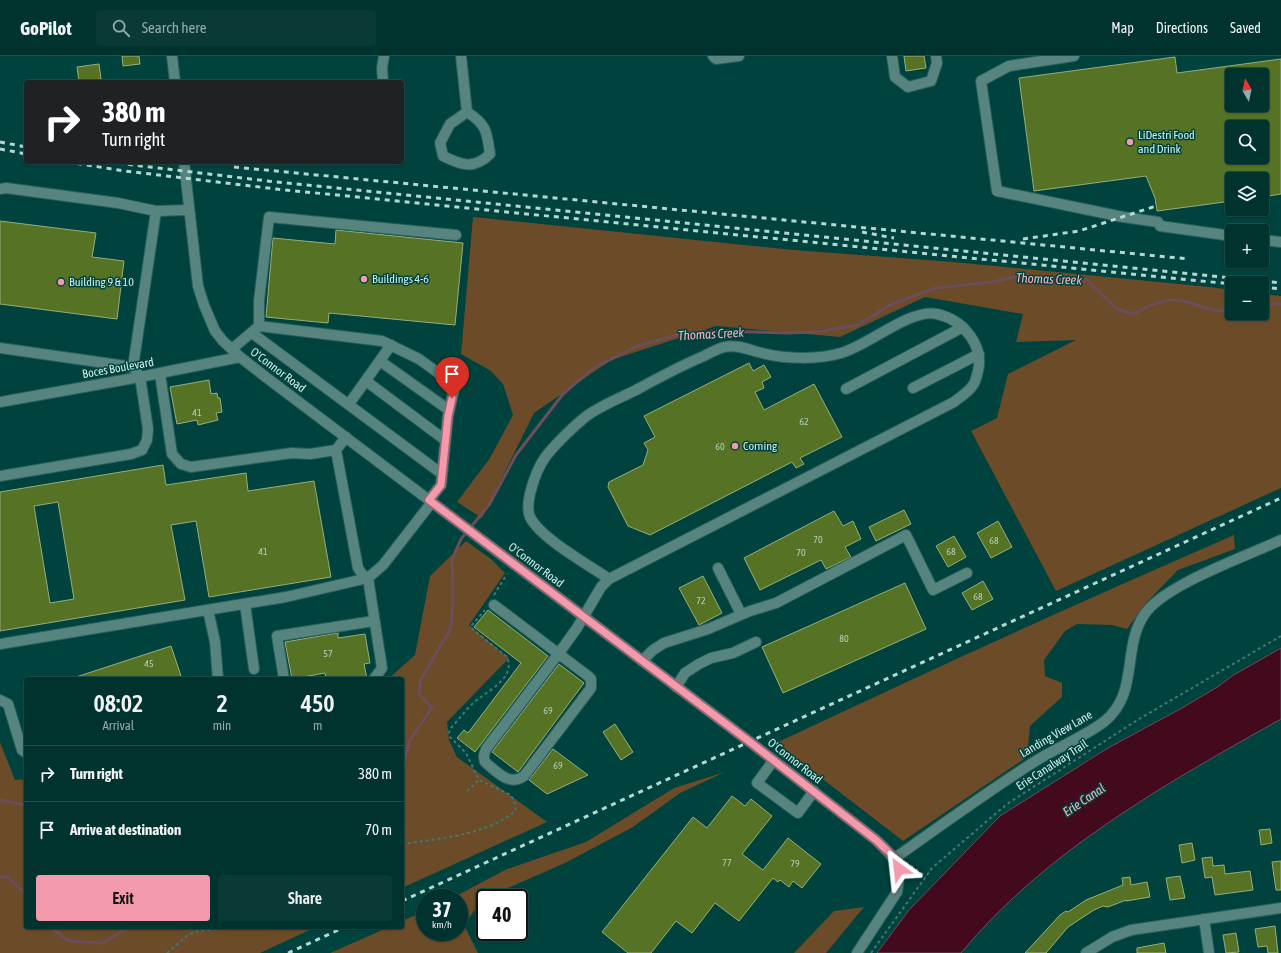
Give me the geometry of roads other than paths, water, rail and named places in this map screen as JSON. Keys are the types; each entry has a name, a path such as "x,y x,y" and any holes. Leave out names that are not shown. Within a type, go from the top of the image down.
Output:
{"street":[{"path":"172,56 175,80"},
{"path":"383,80 382,68 384,56"},
{"path":"461,56 467,112"},
{"path":"713,56 716,59 739,56"},
{"path":"892,56 895,77 908,87 931,81 937,63 936,56"},
{"path":"1074,56 1009,66 981,82 997,191 1122,217 1158,222 1160,226 1225,235"},
{"path":"467,112 482,122 488,139 490,154 482,162 471,165 458,163 443,156 440,143 450,124 467,112"},
{"name":"O'Connor Road","path":"184,164 198,286 215,331 240,357 814,792 876,840 896,862"},
{"path":"0,189 6,188 118,203 156,211 189,210"},
{"path":"0,476 131,454 142,450 147,440 148,429 140,377 133,367 156,211"},
{"path":"255,330 269,216 456,235"},
{"path":"1269,241 1281,242"},
{"path":"491,603 559,653 591,679 591,688 524,776 519,780 508,780 485,762 484,753 559,653 577,628 582,616 601,587 609,579 954,402 974,385 979,369 980,354 974,341 963,327 951,319 936,314 926,313 909,319 842,353 821,356 791,357 763,354 736,346 723,347 688,363 588,415 545,458 528,503 530,516 539,529 553,541 609,579"},
{"path":"846,389 963,327"},
{"path":"255,330 349,404 442,474"},
{"path":"0,644 312,592 368,578 383,564 441,485 449,410 455,385 420,359 382,341 255,330 232,349"},
{"path":"349,404 390,345"},
{"path":"0,348 133,367"},
{"path":"913,388 980,354"},
{"name":"Boces Boulevard","path":"0,402 160,374 240,357"},
{"path":"380,360 449,410"},
{"path":"160,374 172,454 181,464 191,467 292,452 310,454 336,450 346,437"},
{"path":"366,380 445,440"},
{"path":"336,450 358,568 362,574 368,578 382,668 375,677"},
{"path":"642,661 664,642 708,629 741,614 776,603 906,535 933,590 967,573"},
{"name":"Landing View Lane","path":"896,862 996,786 1056,748 1092,730 1106,720 1116,709 1122,698 1128,683 1134,640 1138,627 1144,615 1154,603 1174,588 1281,540"},
{"path":"718,568 741,614"},
{"path":"245,604 254,669"},
{"path":"208,610 214,642 218,677"},
{"path":"284,677 277,636 374,621"},
{"path":"676,687 685,674 699,664 711,658 733,654 756,642"},
{"path":"0,700 8,704 22,750 24,752"},
{"path":"773,761 757,783 798,813 814,792"},
{"path":"857,953 897,892 900,880 896,862"},
{"path":"1086,953 1112,937 1131,930 1281,908"},
{"path":"1204,919 1209,953"}],"water":[{"name":"Erie Canal","path":"1281,648 1281,719 1152,794 1069,851 1030,882 994,916 961,953 877,953 909,910 1000,816 1108,748 1182,708 1219,686 1232,676"}],"waterway":[{"name":"Thomas Creek","path":"404,762 410,740 432,708 419,694 420,681 451,628 453,599 452,559 461,539 489,505 516,455 563,394 592,369 637,346 684,333 723,331 786,333 818,332 857,325 892,304 936,288 992,282 1018,276 1066,280 1087,280 1117,309 1133,314 1159,302 1173,300 1180,300 1215,310 1225,311"},
{"name":"Thomas Creek","path":"1269,306 1277,303 1281,304"},
{"name":"Thomas Creek","path":"0,800 24,805"},
{"path":"0,877 7,877 24,892"},
{"path":"53,929 69,941 103,943 126,929"}],"railway":[{"path":"0,142 24,147"},
{"path":"0,149 24,154"},
{"path":"80,164 125,171 276,189 1225,283"},
{"path":"125,164 276,182 1281,283"},
{"path":"234,167 1189,259"},
{"path":"1023,239 1079,231 1156,206"},
{"path":"862,232 894,238"},
{"path":"1269,288 1281,289"},
{"path":"404,900 1281,498"},
{"path":"288,953 341,929"}],"place":[{"name":"LiDestri Food and Drink","path":"1130,142"},
{"name":"Buildings 4-6","path":"364,279"},
{"name":"Building 9 & 10","path":"61,282"},
{"name":"Corning","path":"735,446"}]}
